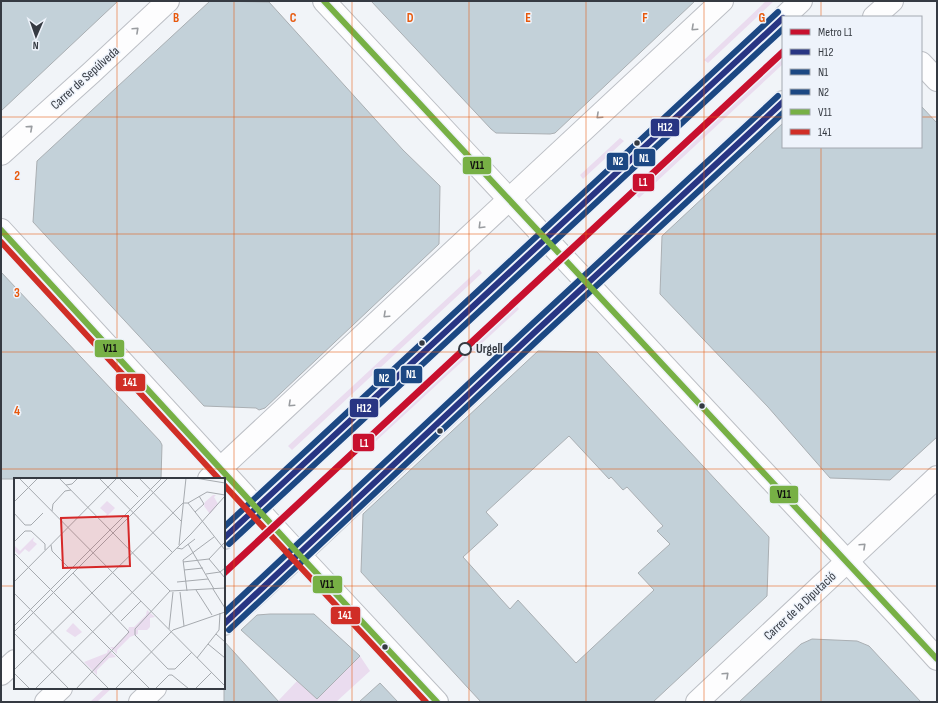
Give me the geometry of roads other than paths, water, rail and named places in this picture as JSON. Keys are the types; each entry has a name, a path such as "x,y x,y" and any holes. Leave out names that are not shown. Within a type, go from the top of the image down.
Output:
{"street":[{"name":"Carrer de Sepúlveda","path":"1,154 168,1"},
{"path":"324,1 937,659"},
{"path":"1,230 214,474 722,1"},
{"path":"784,16 801,1"},
{"path":"225,537 782,18"},
{"path":"922,64 937,80"},
{"path":"225,623 782,103"},
{"name":"Carrer de la Diputació","path":"697,702 937,478"},
{"path":"225,483 256,508 437,702"},
{"path":"1,674 14,662"},
{"path":"46,702 60,689"},
{"path":"140,702 154,689"}],"metro line":[{"name":"L1","path":"225,572 782,53"}],"place":[{"name":"Urgell","path":"465,349"}]}
